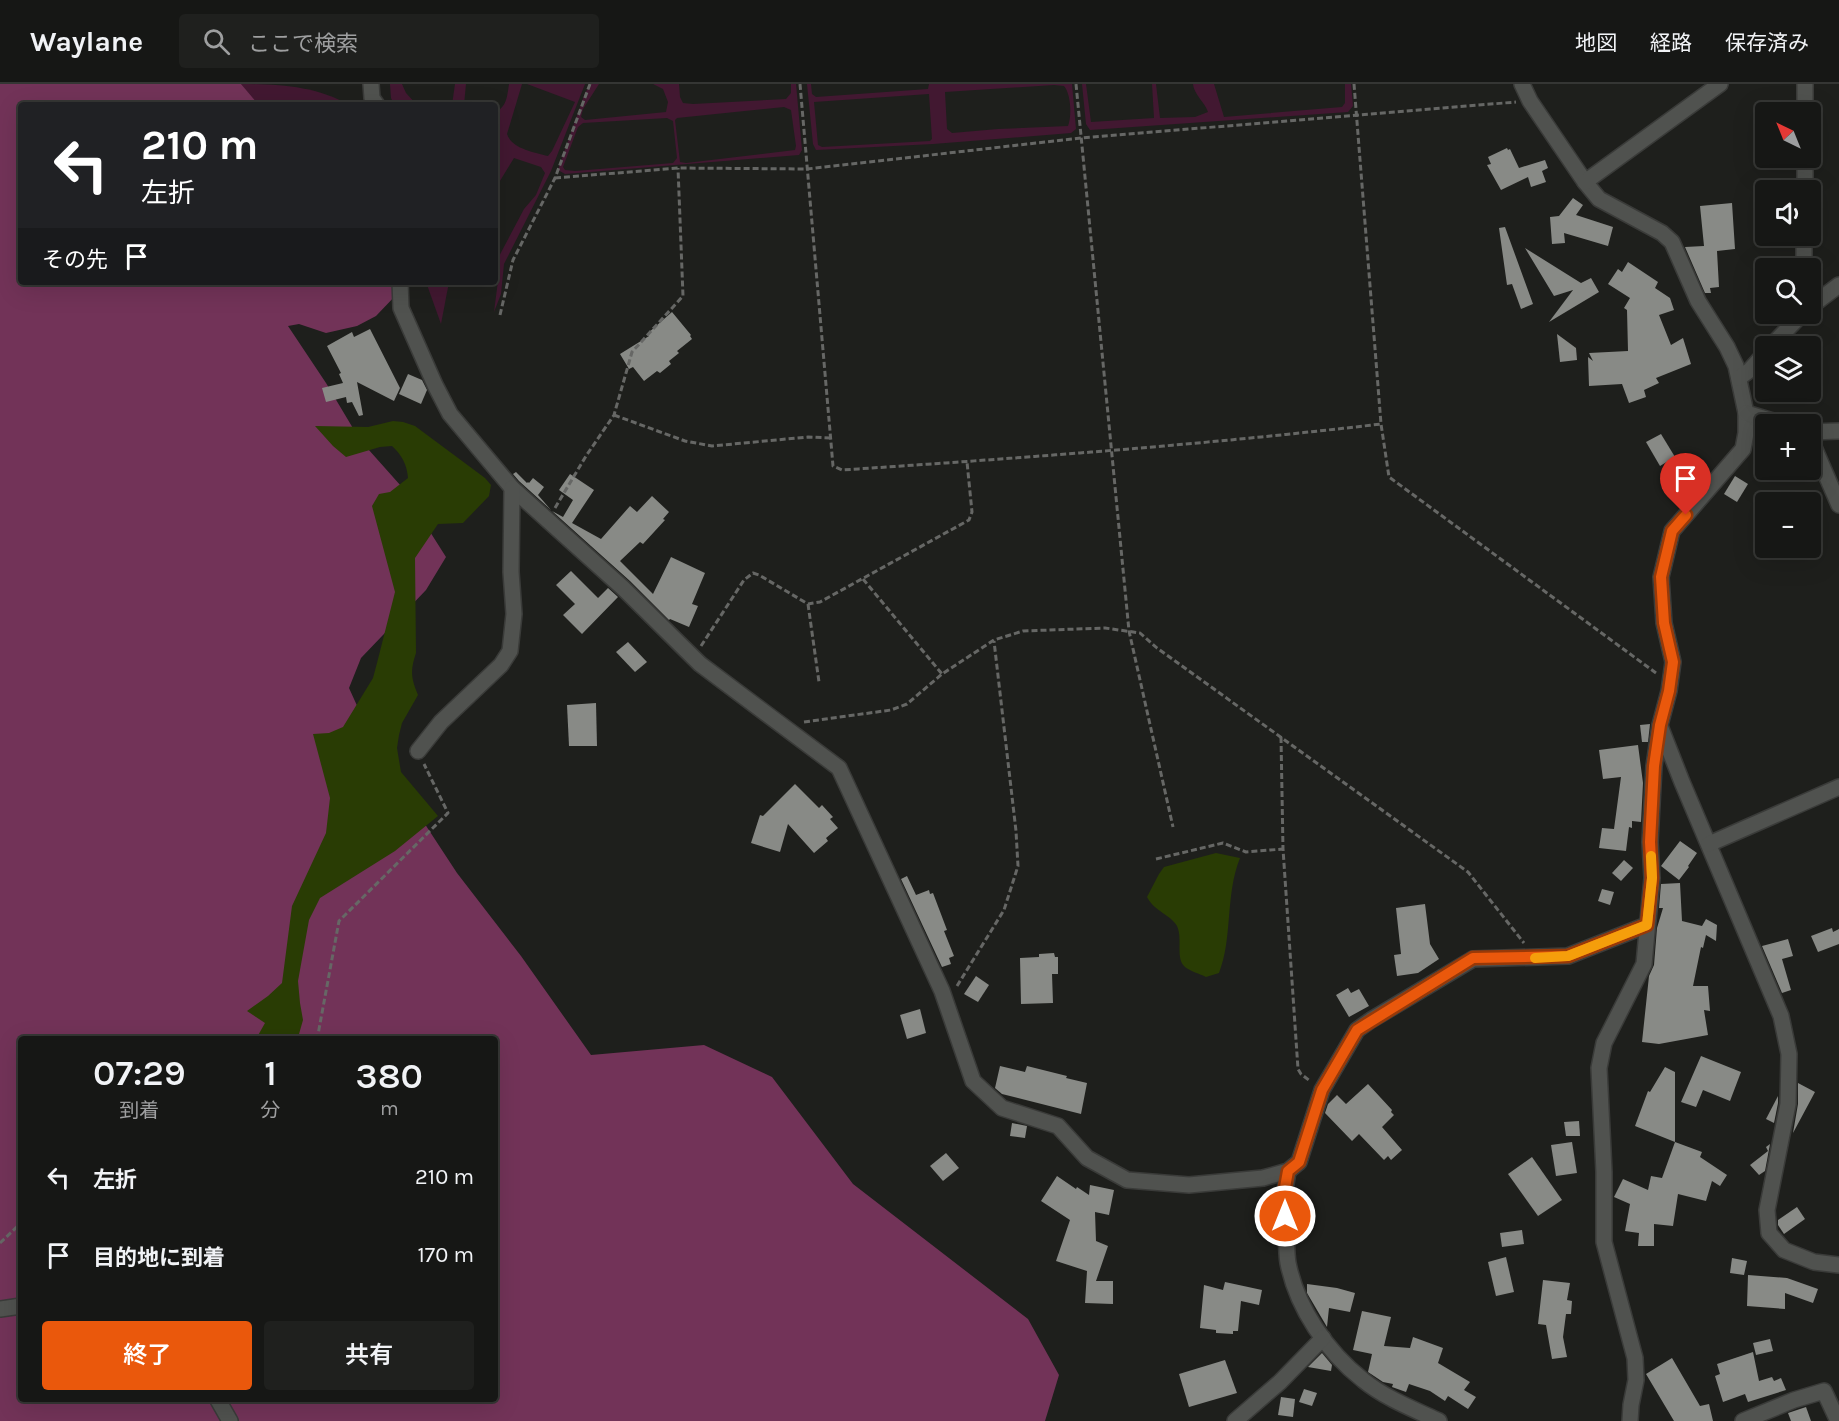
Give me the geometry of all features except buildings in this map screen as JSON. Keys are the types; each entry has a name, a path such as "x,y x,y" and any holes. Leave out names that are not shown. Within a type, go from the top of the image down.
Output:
{"street":[{"path":"371,84 372,98 375,102"},
{"path":"1522,84 1530,101 1599,199 1662,233 1672,242 1698,301 1727,347 1736,366 1746,413 1743,449 1672,531 1661,577 1664,623 1673,662 1654,766 1650,842 1652,878 1644,964 1604,1043 1599,1068 1604,1172 1604,1242 1635,1358 1636,1380 1630,1421"},
{"path":"1585,182 1719,84"},
{"path":"1805,84 1805,102"},
{"path":"399,285 400,308 450,414 512,488 623,588 694,658 839,768 946,1003 973,1081 1002,1108 1058,1126 1087,1158 1127,1180 1189,1185 1263,1178 1288,1171 1299,1162 1322,1090 1357,1030 1371,1020 1473,958 1568,956 1647,925"},
{"path":"1821,299 1839,285"},
{"path":"1781,336 1792,324"},
{"path":"1739,378 1755,364"},
{"path":"1746,413 1755,416"},
{"path":"1821,432 1839,431"},
{"path":"1821,463 1839,505"},
{"path":"418,751 441,722 501,665 510,651 514,614 511,572 512,488"},
{"path":"1660,725 1781,1016 1789,1054 1788,1104 1767,1210 1769,1233 1784,1250 1814,1262 1839,1265"},
{"path":"1709,844 1839,787"},
{"path":"1288,1171 1284,1193 1288,1262 1309,1318 1335,1355 1363,1381 1394,1400 1439,1421"},
{"path":"0,1309 18,1306"},
{"path":"1235,1421 1280,1382 1323,1338"},
{"path":"1743,1421 1794,1400 1824,1391 1838,1421"},
{"path":"219,1402 230,1421"}],"path":[{"path":"500,315 513,260 555,178 590,84"},
{"path":"800,84 833,466 842,470 967,462 1274,437 1381,424"},
{"path":"1076,84 1128,631 1173,827"},
{"path":"1354,84 1381,424 1389,477 1658,674"},
{"path":"555,178 678,168 807,169 1082,138 1530,101"},
{"path":"548,520 586,456 614,416 632,352 683,296 678,168"},
{"path":"614,416 685,441 712,446 808,437 831,438"},
{"path":"694,658 744,580 753,573 808,603 820,602 969,520 972,512 967,462"},
{"path":"863,579 942,674"},
{"path":"808,603 819,682"},
{"path":"782,725 891,710 906,704 942,674 993,640 1023,631 1105,628 1140,633 1157,648 1468,873 1536,958"},
{"path":"946,1003 1004,910 1018,867 1015,820 993,640"},
{"path":"1281,737 1283,849 1298,1069 1322,1090"},
{"path":"318,1036 339,921 448,813 418,751"},
{"path":"1156,859 1223,843 1246,852 1283,849"},
{"path":"0,1243 18,1226"}],"shaded area":[{"path":"0,84 241,84 256,102 18,102 18,285 396,285 397,294 376,316 357,326 326,333 299,324 288,326 360,440 401,486 446,557 426,590 361,658 349,688 379,754 457,873 521,956 591,1055 704,1045 772,1077 853,1184 1028,1319 1059,1375 1045,1421 0,1421"},
{"path":"241,84 296,87 342,102 255,102"},
{"path":"390,84 402,84 414,102 393,102"},
{"path":"455,84 466,84 464,102 452,102"},
{"path":"509,84 522,84 507,134 510,139 524,149 548,156 575,102 527,84 585,84 551,171 504,264 501,294 494,312 499,273 498,258 524,209 536,195 545,173 541,167 514,158 498,184 498,111 507,97"},
{"path":"591,84 599,84 583,109 581,117 585,120 666,112 668,102 663,89 653,84 679,84 683,103 693,104 786,99 791,93 791,84 796,84 802,150 799,155 565,174 558,170 585,93","holes":["784,107 791,110 795,150 680,162 675,120 677,118","667,118 673,121 677,158 673,163 575,171 565,170 563,167 578,127 583,123"]},
{"path":"807,84 811,84 812,94 816,97 928,89 929,84 1072,84 1076,129 1071,133 816,150 813,144","holes":["1064,86 1068,94 1070,111 1068,126 952,133 947,129 945,92","929,94 932,139 930,141 822,147 818,145 814,102"]},
{"path":"1082,84 1086,84 1091,122 1154,118 1152,84 1156,84 1160,118 1195,117 1208,112 1195,92 1193,84 1214,84 1224,117 1342,107 1345,103 1345,84 1351,84 1353,106 1348,112 1090,130 1086,124"},
{"path":"427,285 448,285 441,324"},
{"path":"393,421 415,426 485,478 491,485 489,496 463,523 438,524 415,558 416,653 412,674 418,695 402,723 397,748 401,772 438,816 395,851 320,898 309,920 298,981 303,1020 299,1034 296,1036 258,1036 265,1023 247,1011 282,983 292,906 326,833 330,798 313,734 329,733 343,727 373,678 395,592 372,506 379,494 390,492 408,478 403,460 392,446 380,447 346,457 315,426 368,427"},
{"path":"1216,853 1240,858 1232,887 1223,960 1219,973 1206,977 1182,963 1177,926 1147,897 1164,867"}],"slow traffic":[{"path":"1535,958 1568,956 1647,925 1652,878 1651,856"}],"route":[{"path":"1285,1216 1284,1193 1288,1171 1299,1162 1322,1090 1357,1030 1473,958 1568,956 1647,925 1652,878 1650,842 1654,766 1673,662 1664,623 1661,577 1672,531 1686,515"}]}
